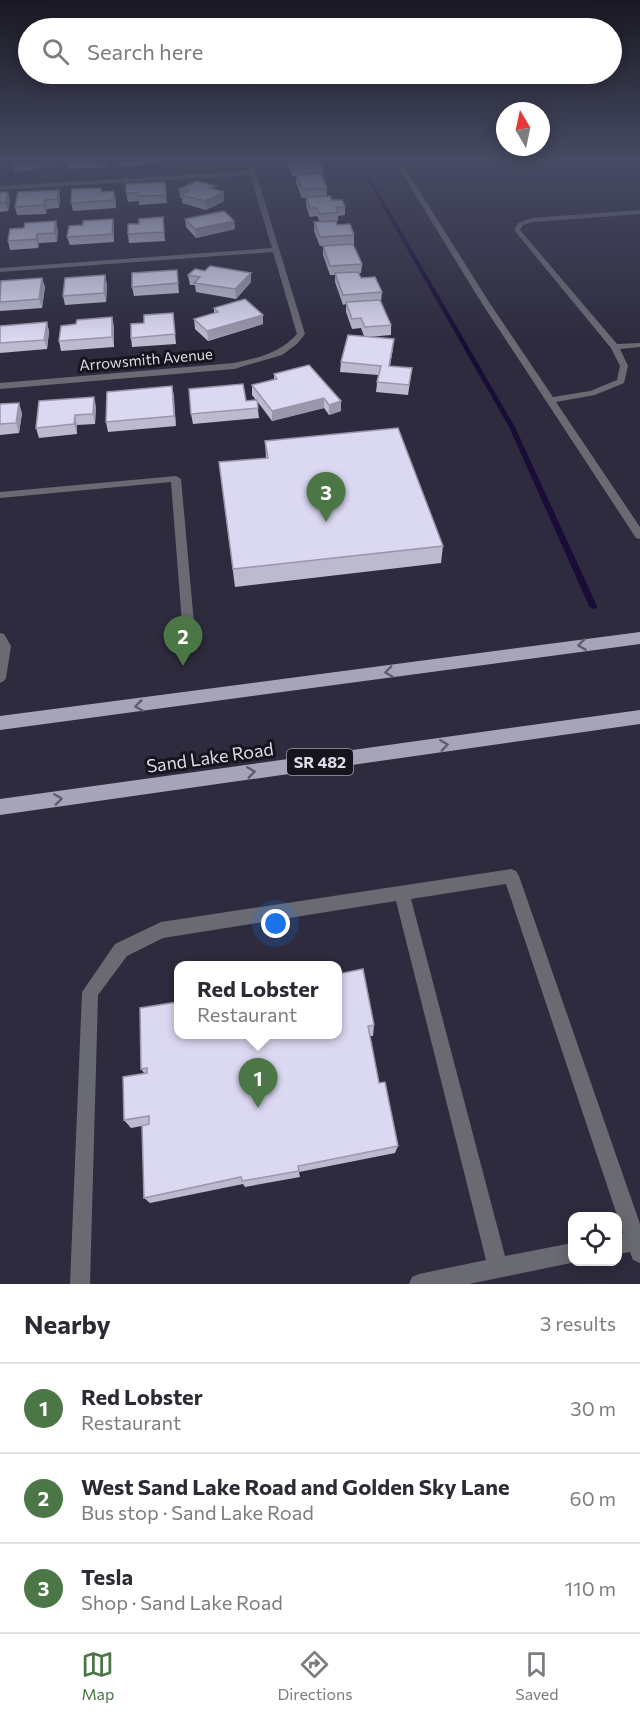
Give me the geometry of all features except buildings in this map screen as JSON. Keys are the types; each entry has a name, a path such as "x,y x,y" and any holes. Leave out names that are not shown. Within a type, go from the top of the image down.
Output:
{"main road":[{"path":"0,723 640,638"},
{"name":"Sand Lake Road","path":"0,807 640,717"}],"street":[{"path":"0,270 277,250 267,220"},
{"path":"434,220 485,302 640,535"},
{"path":"533,220 520,224 517,230 615,348 624,366 621,381 592,393 550,400"},
{"name":"Arrowsmith Avenue","path":"0,386 234,366 270,358 291,348 301,333 277,250"},
{"path":"615,348 640,345"},
{"path":"0,495 176,479 188,623"},
{"path":"0,637 5,646 0,678"},
{"path":"80,1284 90,993 120,950 161,930 511,876 631,1246"},
{"path":"402,893 498,1268"},
{"path":"418,1284 568,1254"}],"waterway":[{"path":"393,220 512,427 593,606"}],"place":[{"name":"Tesla","path":"326,522"},
{"name":"West Sand Lake Road and Golden Sky Lane","path":"183,666"},
{"name":"Red Lobster","path":"258,1108"}]}
